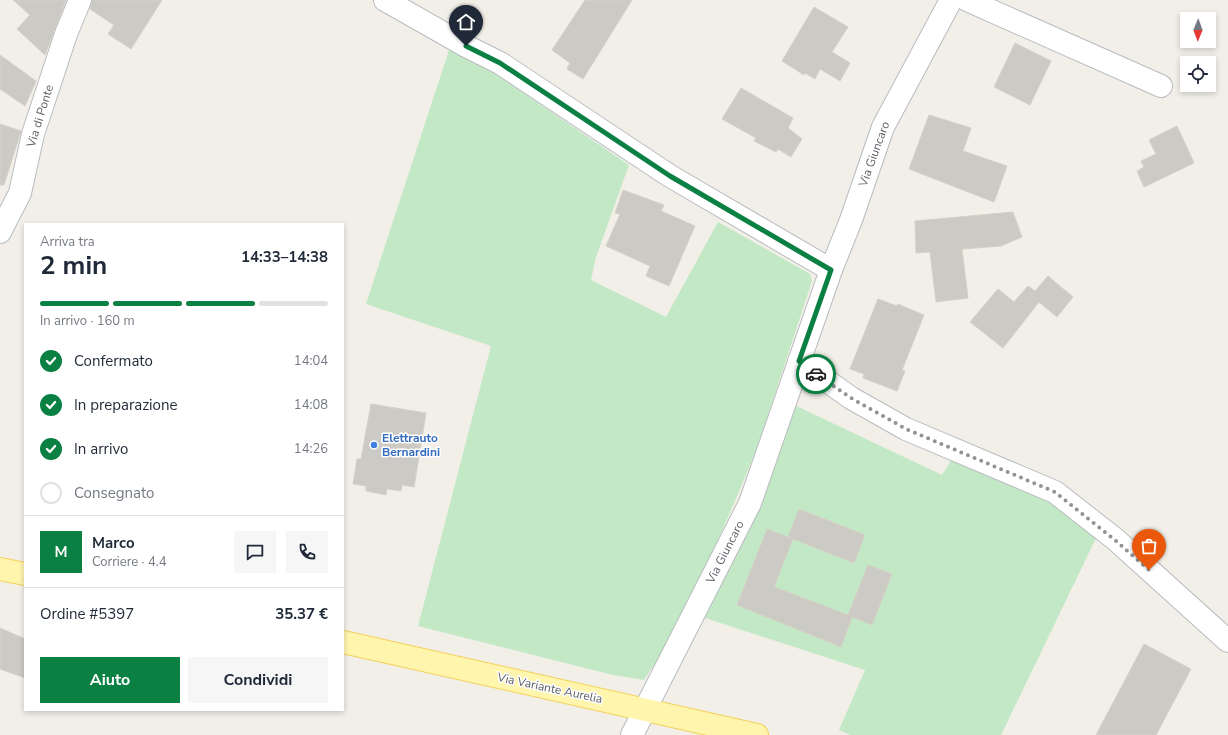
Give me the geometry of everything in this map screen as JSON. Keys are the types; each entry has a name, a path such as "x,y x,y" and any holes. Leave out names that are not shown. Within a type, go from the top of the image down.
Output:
{"main road":[{"path":"0,569 24,574"},
{"name":"Via Variante Aurelia","path":"344,642 758,735"}],"street":[{"name":"Via di Ponte","path":"0,232 20,193 33,134 66,34 80,0"},
{"path":"386,0 466,46 500,63 670,176 831,270"},
{"name":"Via Giuncaro","path":"632,735 750,503 883,126 951,0"},
{"path":"967,0 1161,86"},
{"path":"799,361 851,398 906,429 1055,492 1115,540 1228,641"}],"green space":[{"path":"451,44 629,165 596,257 591,280 666,317 718,222 810,274 812,281 757,448 698,586 659,657 644,680 613,675 418,626 491,346 366,304"},
{"path":"790,403 942,475 954,456 1052,498 1097,536 1001,735 850,735 839,730 865,670 702,617"}],"building":[{"path":"13,0 66,0 45,55 17,29 30,15"},
{"path":"92,0 162,0 131,49 108,34 114,25 90,9"},
{"path":"585,0 632,0 583,79 567,69 570,63 552,50"},
{"path":"814,7 848,27 832,52 850,63 840,81 820,69 815,79 805,73 804,75 782,61"},
{"path":"1015,43 1051,61 1030,105 994,87"},
{"path":"0,55 36,81 25,106 0,89"},
{"path":"741,88 793,118 788,128 802,139 791,157 778,149 776,152 754,141 756,138 722,119"},
{"path":"929,115 971,128 963,151 1007,166 994,202 909,169"},
{"path":"0,124 21,131 4,185 0,185"},
{"path":"1177,126 1194,163 1144,187 1137,171 1144,167 1141,161 1156,154 1149,140"},
{"path":"623,190 664,205 661,211 695,226 669,286 646,276 650,266 606,246 620,214 615,213"},
{"path":"1013,212 1022,237 1001,246 962,249 968,298 936,302 930,252 916,253 915,221"},
{"path":"1048,276 1073,297 1057,317 1039,302 1003,348 970,322 998,289 1014,302 1028,286 1035,291"},
{"path":"878,299 897,306 898,304 924,315 902,370 905,371 897,391 863,378 864,374 850,369"},
{"name":"Elettrauto Bernardini","path":"371,404 426,413 414,487 402,485 401,491 387,489 386,495 366,491 366,486 353,484 357,459 361,459"},
{"path":"799,509 865,535 854,563 788,537"},
{"path":"767,529 793,539 774,587 848,615 868,565 892,574 872,625 852,617 841,647 737,605"},
{"path":"0,628 24,639 24,678 0,669"},
{"path":"1144,644 1191,669 1156,735 1096,735"}],"way so far":[{"path":"816,374 851,398 906,429 1055,492 1115,540 1149,570"}],"place":[{"name":"Elettrauto Bernardini","path":"374,445"}],"route":[{"path":"466,46 500,63 670,176 831,270 799,361 816,374"}]}
